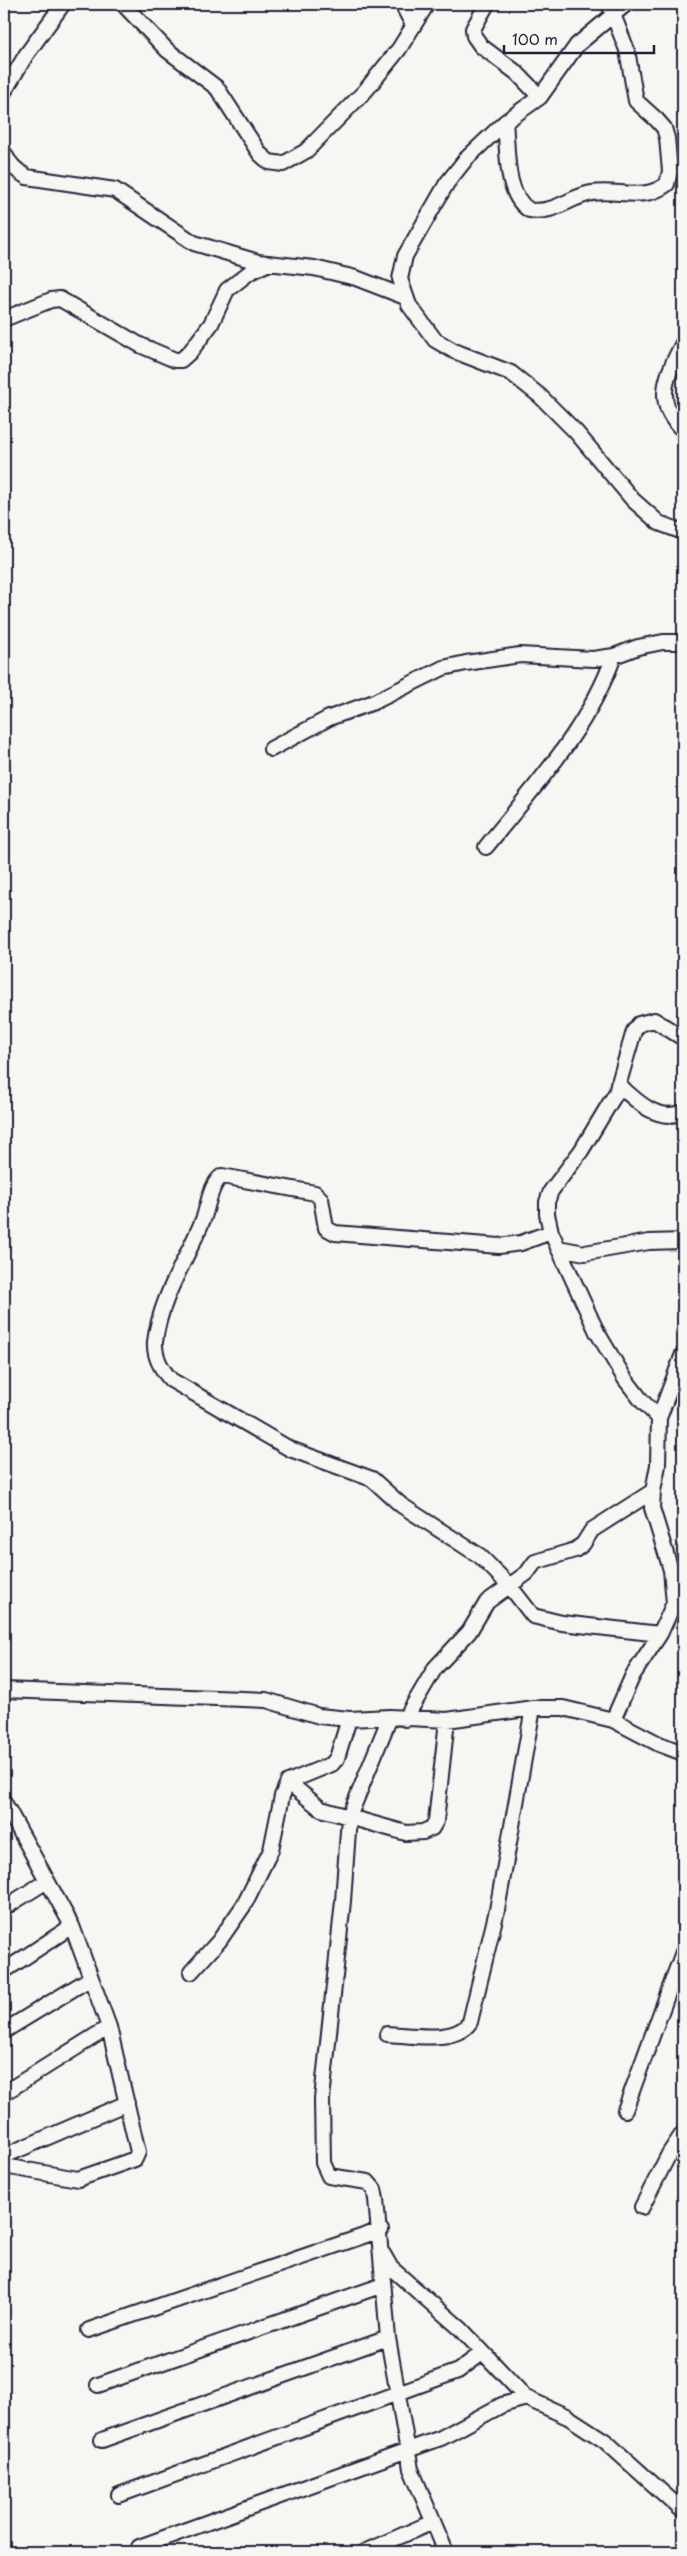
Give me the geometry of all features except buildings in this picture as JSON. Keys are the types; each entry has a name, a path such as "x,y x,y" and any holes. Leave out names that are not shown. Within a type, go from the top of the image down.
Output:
{"street":[{"path":"4,92 26,54 63,4"},
{"path":"123,4 167,50 207,78 217,88 253,146 269,162 275,163 290,162 306,151 348,110 393,57 427,4"},
{"path":"402,4 413,25"},
{"path":"487,4 473,29 477,41 518,73 540,97"},
{"path":"626,4 611,8 573,50 540,97 505,122 466,159 444,189 401,266 400,279 405,297 435,340 454,351 511,372 540,396 576,432 633,500 659,523 683,532"},
{"path":"505,122 514,188 522,204 529,210 556,207 592,193 655,192 667,184 670,171 668,138 664,128 657,120 636,102 627,50 611,8"},
{"path":"4,153 9,163 18,172 27,177 115,190 194,242 251,260 314,268 356,278 405,297"},
{"path":"4,319 51,300 60,299 140,345 175,360 181,360 211,324 227,290 250,272 271,263"},
{"path":"683,343 667,380 664,397 668,413 683,430"},
{"path":"271,749 311,727 374,702 443,668 466,662 520,655 593,659 614,656 638,647 663,642 683,642"},
{"path":"486,847 534,789 592,707 603,686 614,656"},
{"path":"659,1418 642,1401 625,1379 597,1332 551,1232 547,1202 551,1191 580,1151 616,1094 634,1031 639,1024 654,1020 683,1038"},
{"path":"618,1084 633,1098 661,1115 674,1116 683,1112"},
{"path":"551,1232 521,1243 499,1246 335,1233 326,1228 321,1200 315,1193 222,1176 214,1186 204,1218 181,1264 162,1312 155,1343 160,1365 171,1380 221,1407 284,1446 303,1455 372,1479 401,1505 480,1556 509,1585 533,1616 542,1620 660,1634"},
{"path":"558,1248 585,1254 649,1242 683,1241"},
{"path":"613,1720 633,1675 660,1634 674,1603 671,1570 652,1508 652,1491 658,1465 659,1418 683,1354"},
{"path":"406,1718 435,1668 469,1632 487,1602 527,1573 535,1562 575,1550 583,1544 592,1530 652,1491"},
{"path":"4,1690 266,1700 319,1716 349,1719 390,1717 447,1720 550,1706 577,1709 613,1720 659,1744 683,1753"},
{"path":"387,2034 454,2035 466,2029 470,2022 491,1938 533,1708"},
{"path":"390,1717 349,1817 343,1901 322,2099 323,2163 329,2176 368,2182 374,2189 381,2230 383,2285 388,2338 407,2449 417,2488 446,2552"},
{"path":"191,1972 219,1941 244,1905 271,1850 282,1796 288,1782 332,1764 349,1719"},
{"path":"288,1782 321,1809 406,1833 423,1832 432,1828 436,1821 447,1720"},
{"path":"4,1802 72,1926 110,2027 138,2152 135,2159 78,2179 4,2166"},
{"path":"4,1908 47,1881"},
{"path":"4,1971 72,1926"},
{"path":"625,2110 683,1952"},
{"path":"4,2031 91,1978"},
{"path":"4,2093 110,2027"},
{"path":"4,2156 127,2103"},
{"path":"642,2207 669,2154 683,2134"},
{"path":"89,2330 381,2230"},
{"path":"381,2250 391,2268 461,2329 526,2398 568,2417 605,2441 683,2511"},
{"path":"98,2385 383,2285"},
{"path":"102,2440 388,2338"},
{"path":"119,2495 458,2370 482,2353"},
{"path":"139,2547 459,2430 480,2416 502,2405 526,2398"},
{"path":"364,2552 433,2522"}]}
